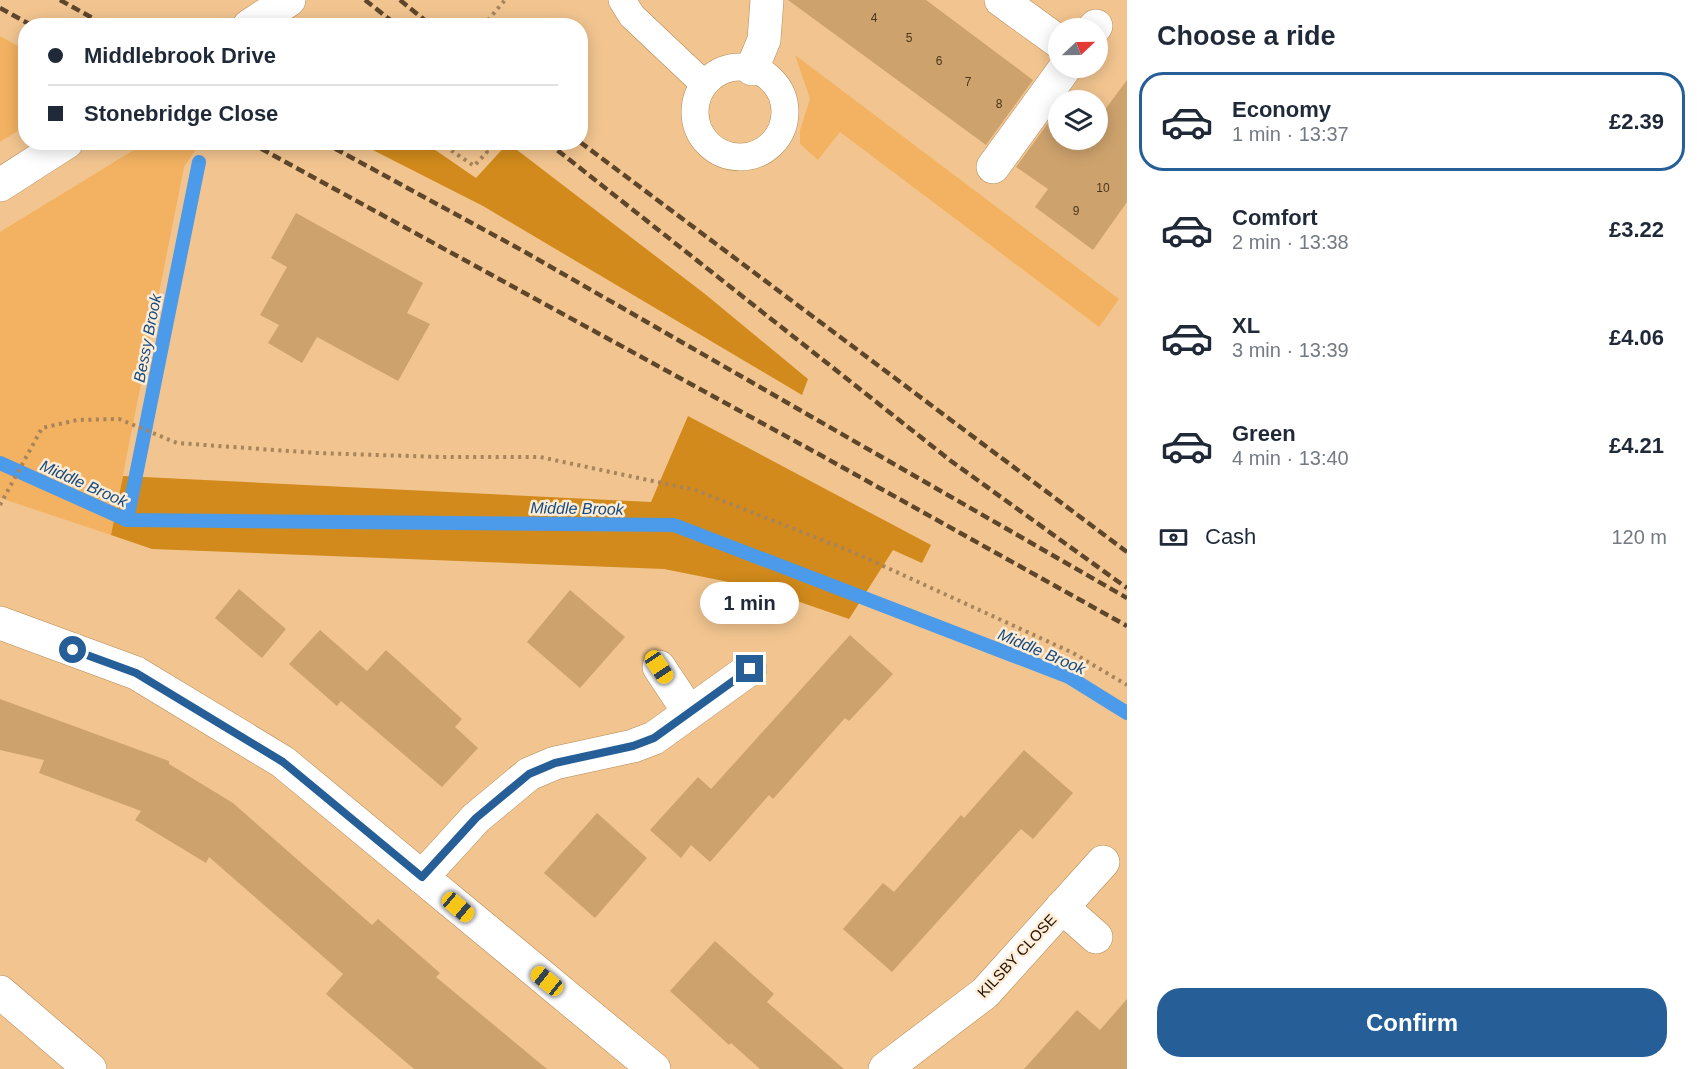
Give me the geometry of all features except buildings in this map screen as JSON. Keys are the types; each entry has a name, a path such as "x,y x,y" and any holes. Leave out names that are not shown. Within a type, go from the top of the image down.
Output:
{"street":[{"path":"261,18 289,0"},
{"path":"752,69 764,40 767,0"},
{"path":"1001,0 1048,34"},
{"path":"993,167 1058,78"},
{"path":"0,185 55,150"},
{"path":"0,623 136,673 283,762 654,1069"},
{"path":"659,667 689,712"},
{"path":"422,877 476,818 529,774 555,763 633,746 654,738 750,669"},
{"name":"KILSBY CLOSE","path":"885,1069 985,993 1102,862"},
{"name":"KILSBY CLOSE","path":"1062,907 1096,937"},
{"path":"0,992 90,1069"}],"lane":[{"path":"622,0 632,16 704,84"},
{"path":"730,68 760,71 772,80 781,92 786,107 785,122 780,136 770,147 757,155 742,158 728,156 715,150 704,140 697,126 695,111 704,84 716,74 730,68"}],"path":[{"path":"490,18 505,0"},
{"path":"451,150 474,166 487,152 484,150"},
{"path":"0,505 42,428 77,420 119,419 177,443 317,453 540,457 695,490 855,553 1073,653 1127,685"}],"shaded area":[{"path":"0,36 18,46 18,131 0,142"},
{"path":"795,55 1119,299 1099,327 840,132 818,160 800,144 800,130 810,99"},
{"path":"134,150 196,150 184,167 111,535 0,498 0,232"},
{"path":"373,150 435,150 476,178 502,150 517,150 705,294 808,379 802,395 483,206"},
{"path":"688,416 931,545 922,563 893,550 849,619 759,588 664,569 152,549 111,535 123,476 651,502"}],"waterway":[{"name":"Bessy Brook","path":"127,520 199,162"},
{"name":"Middle Brook","path":"0,463 127,520 674,525 1069,677 1127,713"}],"railway":[{"path":"60,0 93,18"},
{"path":"365,0 388,18"},
{"path":"400,0 422,18"},
{"path":"0,8 18,18"},
{"path":"588,148 1127,552"},
{"path":"264,150 1127,626"},
{"path":"338,150 525,252 1127,598"},
{"path":"557,150 951,461 1127,588"}],"route":[{"path":"73,650 136,673 283,762 422,877 476,818 529,774 555,763 633,746 654,738 750,669"}]}
